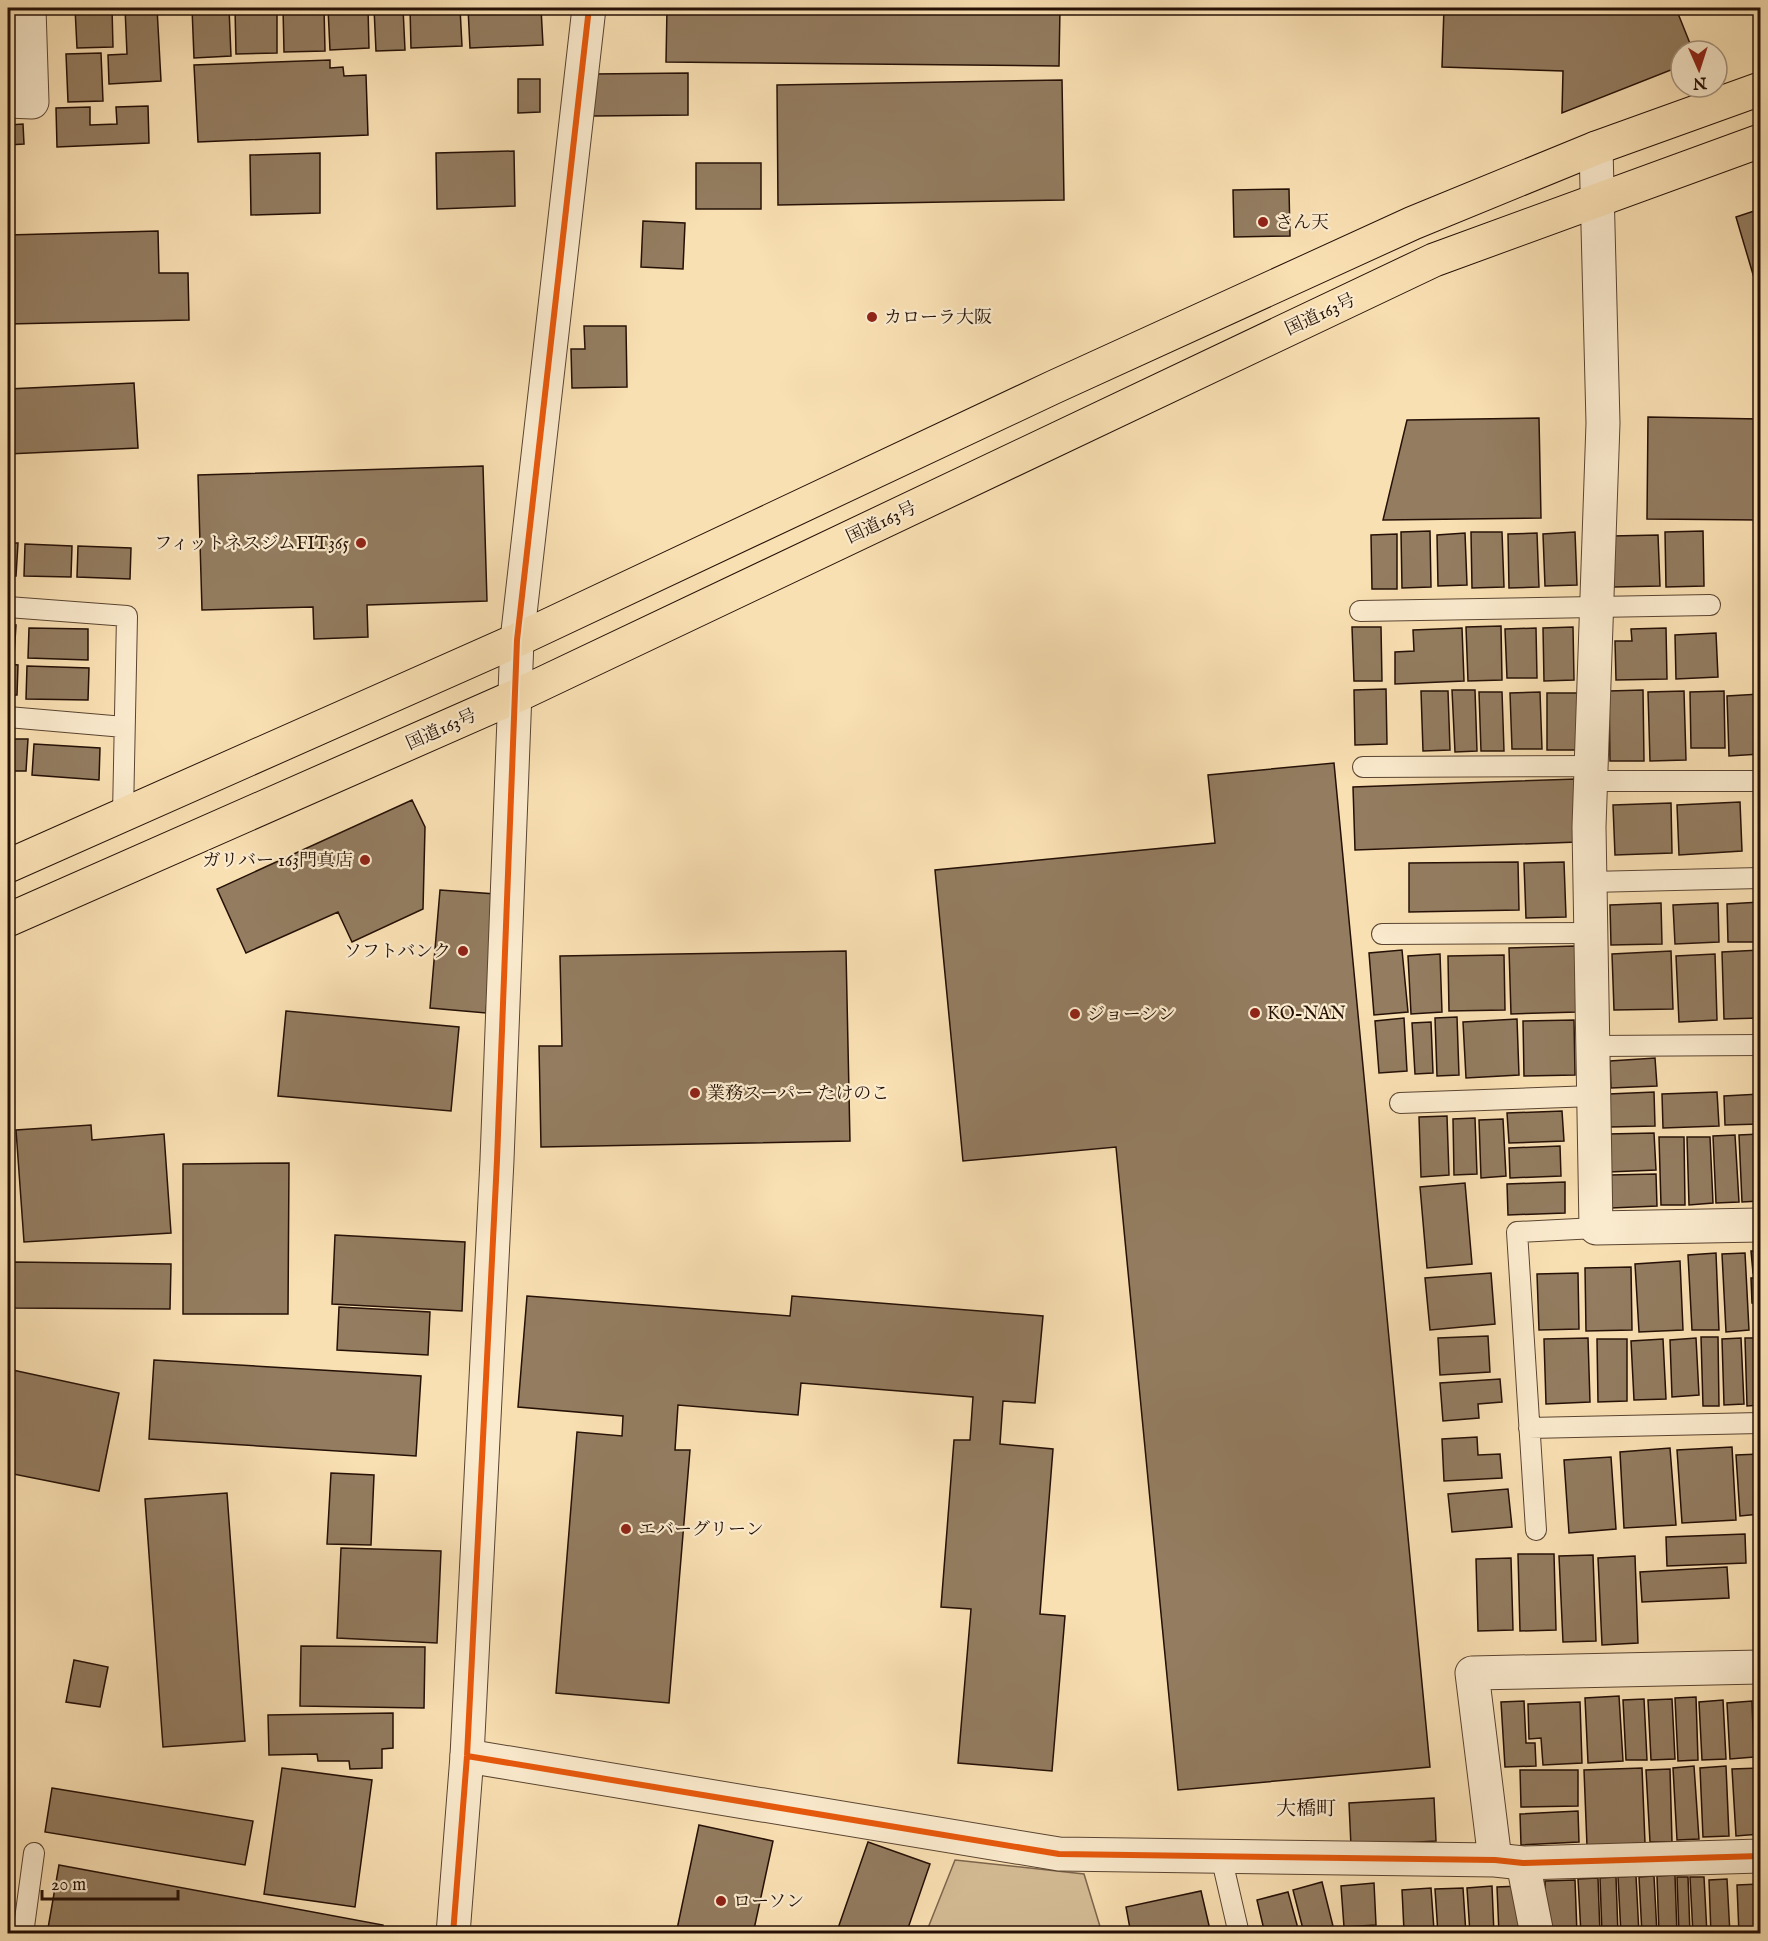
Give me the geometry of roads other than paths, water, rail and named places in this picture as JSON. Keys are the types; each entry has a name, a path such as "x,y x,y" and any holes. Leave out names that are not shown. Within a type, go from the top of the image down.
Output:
{"highway":[{"path":"8,866 518,640 1033,397 1413,223 1596,148 1761,89"},
{"name":"国道163号","path":"8,920 516,696 1434,260 1599,198 1761,141"}],"street":[{"path":"8,101 32,102 29,8"},
{"path":"453,1934 467,1756 497,1160 518,640 589,8"},
{"path":"1596,148 1603,423 1591,773 1590,882 1596,1228 1761,1225"},
{"path":"1537,1934 1509,1861 1472,1673 1761,1667"},
{"path":"467,1756 1059,1854 1509,1861 1761,1856"}],"lane":[{"path":"1360,611 1710,605"},
{"path":"8,607 127,616 123,814"},
{"path":"8,717 124,727"},
{"path":"1363,767 1591,773 1761,781"},
{"path":"1590,882 1761,878"},
{"path":"1382,934 1591,933"},
{"path":"1593,1046 1761,1045"},
{"path":"1400,1103 1594,1096"},
{"path":"1536,1530 1517,1233 1596,1228"},
{"path":"1529,1428 1761,1423"},
{"path":"23,1934 34,1853"},
{"path":"1221,1857 1239,1934"}],"place":[{"name":"さん天","path":"1263,222"},
{"name":"カローラ大阪","path":"872,317"},
{"name":"フィットネスジムFIT365","path":"361,543"},
{"name":"ガリバー 163門真店","path":"365,860"},
{"name":"ソフトバンク","path":"463,951"},
{"name":"KO-NAN","path":"1255,1013"},
{"name":"ジョーシン","path":"1075,1014"},
{"name":"業務スーパー たけのこ","path":"695,1093"},
{"name":"エバーグリーン","path":"626,1529"},
{"name":"ローソン","path":"721,1901"}],"district":[{"name":"大橋町","path":"1306,1808"}]}
